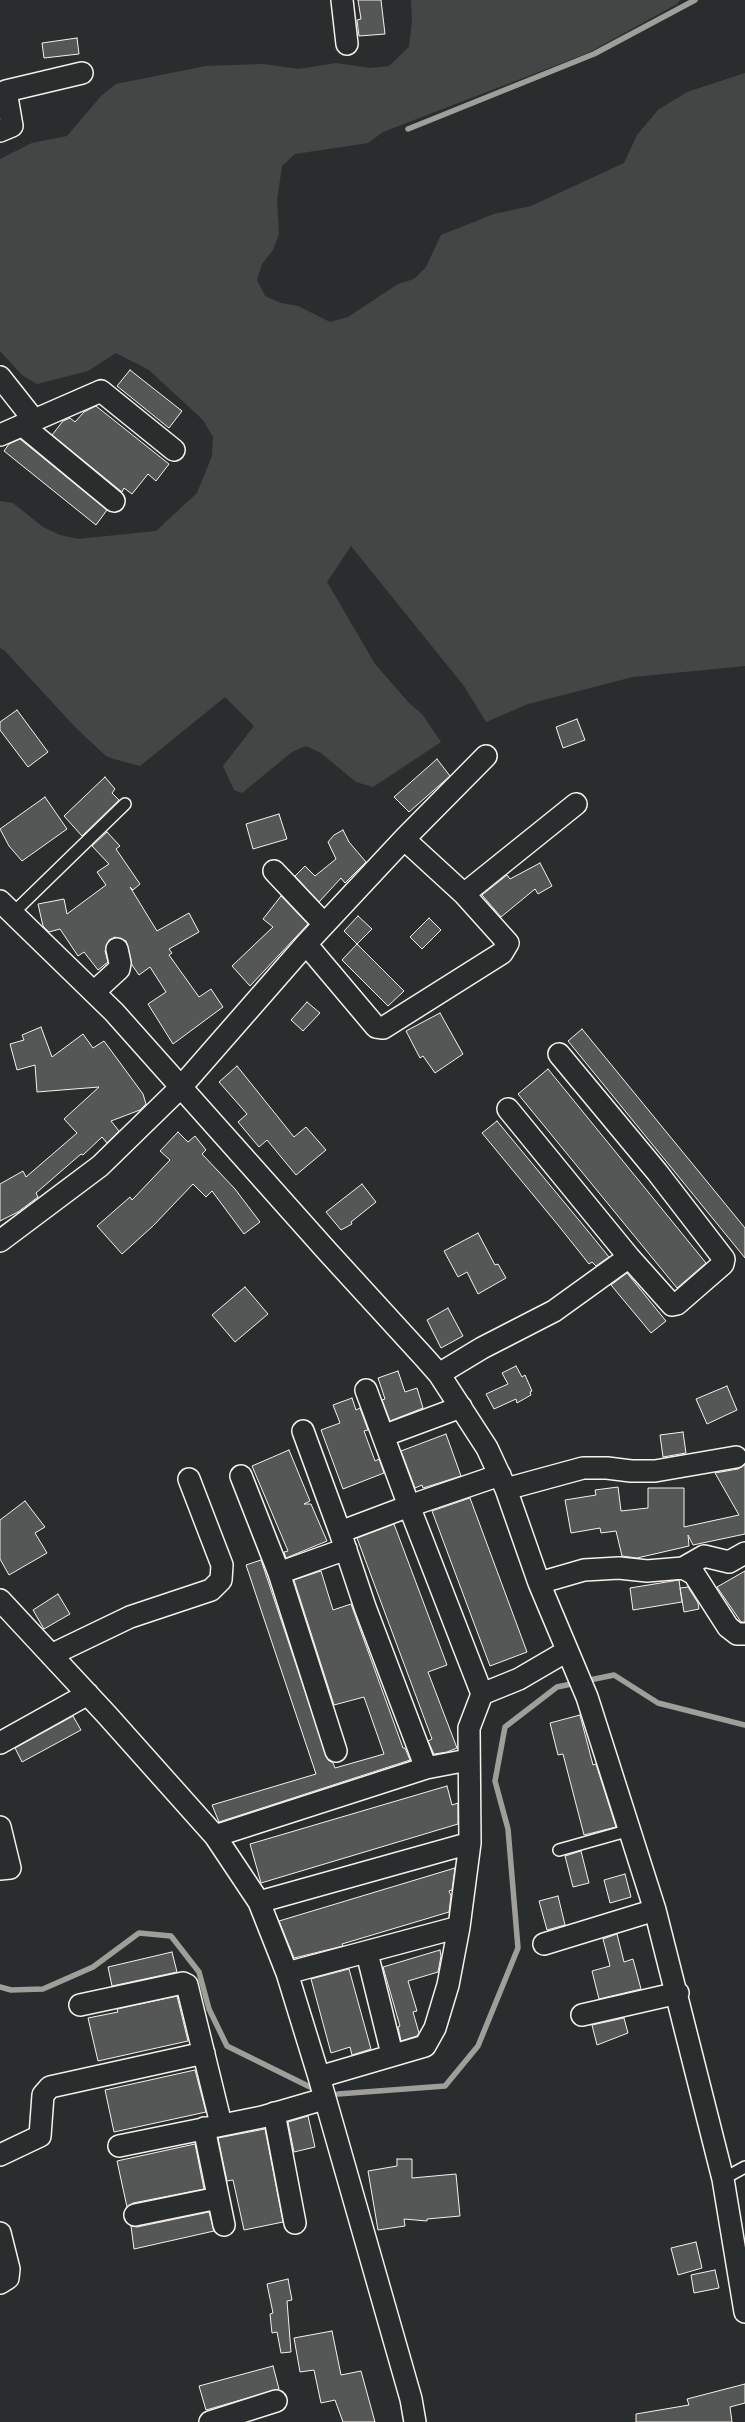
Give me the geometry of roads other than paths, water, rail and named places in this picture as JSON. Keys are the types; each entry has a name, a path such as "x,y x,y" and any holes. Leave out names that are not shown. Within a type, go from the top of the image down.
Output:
{"street":[{"path":"342,0 347,44"},
{"path":"0,131 12,126 6,91 82,74"},
{"path":"0,377 28,423 114,501"},
{"path":"0,435 101,391 174,450"},
{"path":"0,1241 100,1166 181,1087 324,924 404,839 486,756"},
{"path":"464,894 576,804"},
{"path":"306,944 376,1027 383,1028 502,953 508,943 506,939 464,894 404,839"},
{"path":"274,870 324,924"},
{"path":"7,907 94,992 439,1374 486,1448 503,1482 539,1583 587,1697 655,1910 678,1992 723,2179 745,2312"},
{"path":"94,992 119,970 120,964 117,950"},
{"path":"508,1109 629,1257 672,1305 677,1304 723,1264 724,1259 657,1172 559,1054"},
{"path":"439,1374 482,1348 554,1311 629,1257"},
{"path":"319,2077 392,2054 425,2046 435,2028 448,1985 459,1927 470,1843 468,1760 469,1728 482,1694 366,1390"},
{"path":"383,1436 461,1407"},
{"path":"303,1431 343,1540 365,1607 426,1768"},
{"path":"279,1573 409,1506 503,1482 583,1468 655,1471 736,1457"},
{"path":"241,1476 279,1573 336,1751"},
{"path":"51,1655 130,1616 211,1590 221,1580 222,1565 189,1479"},
{"path":"539,1583 584,1570 601,1568 647,1572 688,1571 705,1575 737,1558"},
{"path":"688,1571 728,1627 737,1634 745,1634"},
{"path":"0,1600 88,1694 215,1836 259,1902 286,1973 319,2077 324,2099 411,2399 415,2422"},
{"path":"482,1694 572,1660"},
{"path":"0,1743 88,1694"},
{"path":"215,1836 426,1768 468,1760"},
{"path":"0,1827 10,1868 0,1869"},
{"path":"259,1902 470,1843"},
{"path":"544,1944 655,1910"},
{"path":"286,1973 367,1953 459,1927"},
{"path":"367,1953 392,2054"},
{"path":"80,2005 186,1984 204,2053 213,2126 218,2198 224,2225"},
{"path":"582,2015 678,1992"},
{"path":"0,2155 40,2136 43,2095 50,2087 204,2053"},
{"path":"119,2146 274,2113 324,2099"},
{"path":"274,2113 295,2223"},
{"path":"135,2215 218,2198"},
{"path":"0,2233 9,2274 7,2280 0,2283"},
{"path":"210,2422 276,2401"}],"lane":[{"path":"7,907 125,804"},
{"path":"559,1850 630,1830"},
{"path":"723,2179 745,2168"}],"waterway":[{"path":"408,129 594,54 695,0"},
{"path":"585,1681 614,1675 658,1703 745,1725"},
{"path":"338,2094 445,2086 478,2046 518,1948 508,1829 495,1781 505,1727 557,1687 576,1683"},
{"path":"0,1987 11,1990 43,1989 93,1967 139,1933 171,1936 199,1972 209,2009 227,2046 310,2087"}]}
